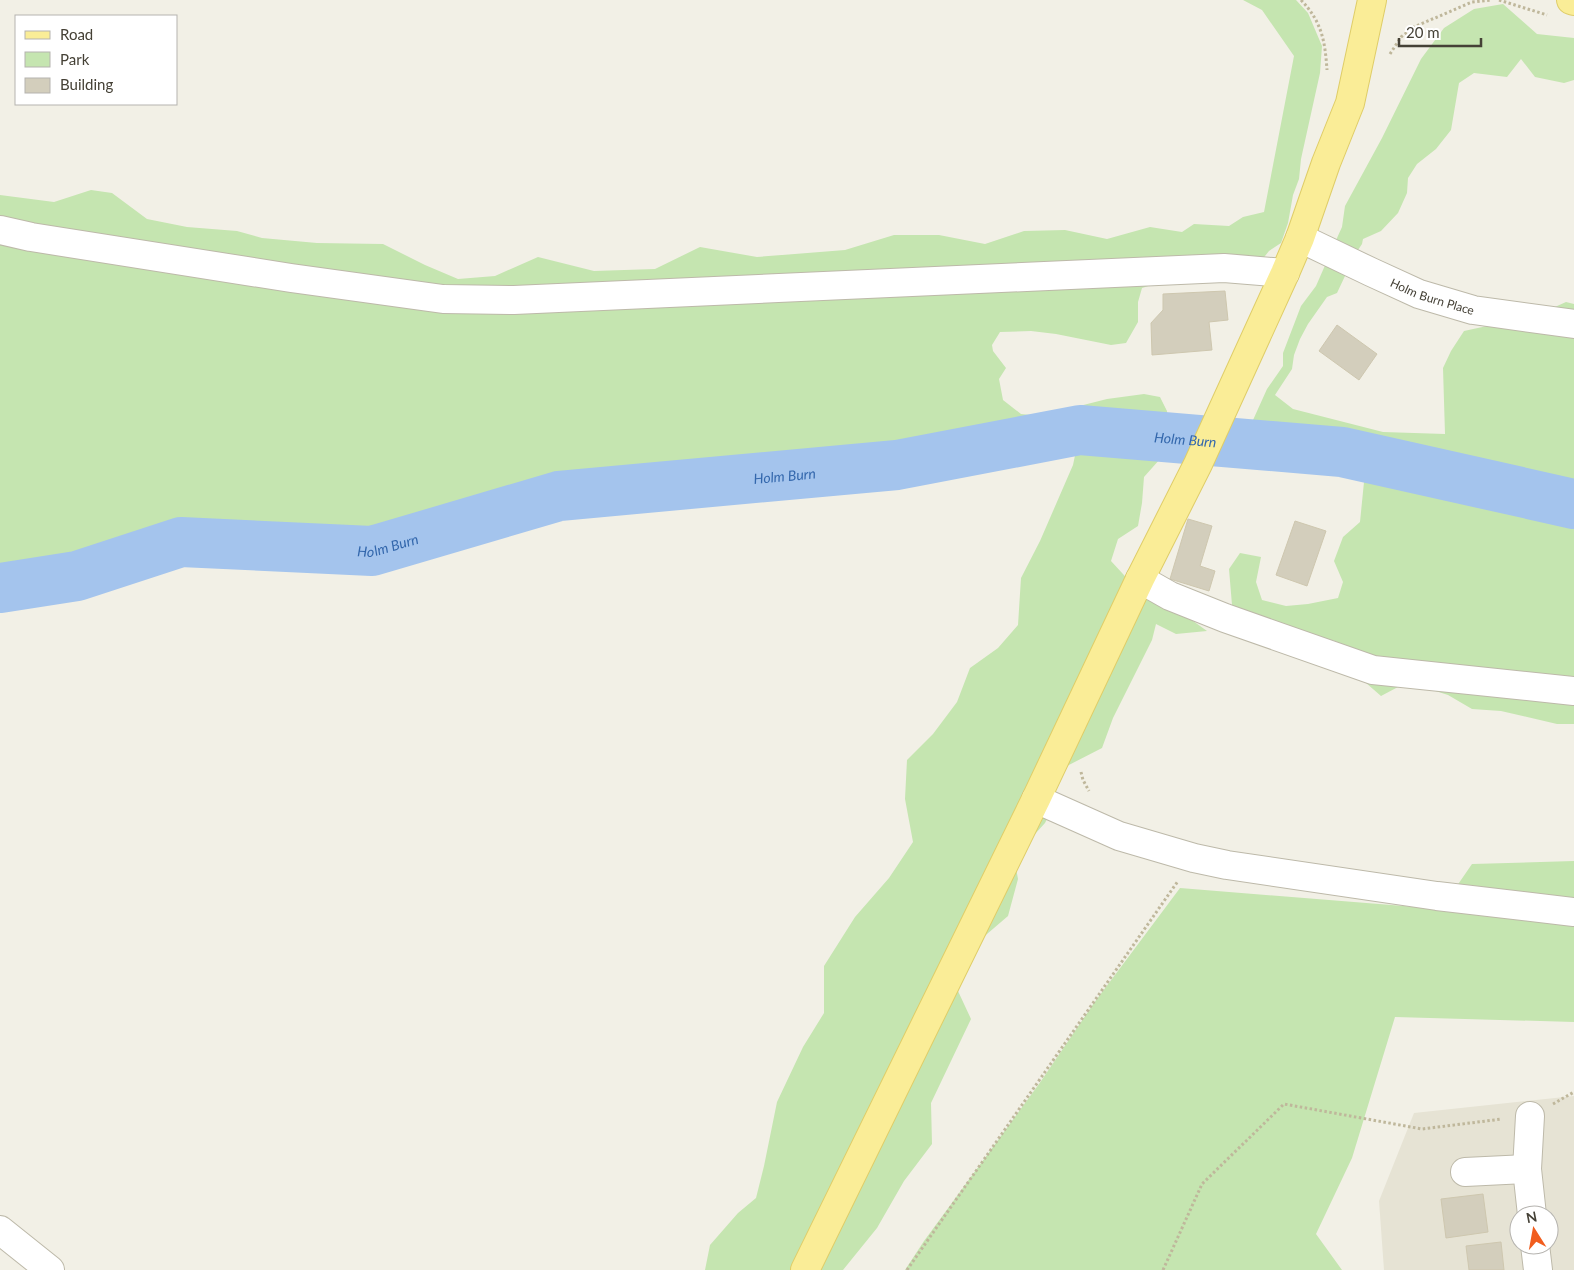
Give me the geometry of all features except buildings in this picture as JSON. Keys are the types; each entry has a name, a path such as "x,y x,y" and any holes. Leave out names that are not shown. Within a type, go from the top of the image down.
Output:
{"main road":[{"path":"805,1270 1036,799 1140,579 1198,464 1286,273 1350,103 1372,0 1388,0"}],"street":[{"path":"0,230 31,237 290,278 443,299 514,300 1224,268 1286,273"},
{"name":"Holm Burn Place","path":"1300,238 1420,294 1473,310 1574,324"},
{"path":"1140,579 1170,596 1225,618 1373,670 1574,691"},
{"path":"1036,799 1111,833 1194,858 1437,896 1574,912"},
{"path":"1530,1116 1527,1170 1531,1205"},
{"path":"1464,1172 1527,1170"},
{"path":"0,1230 50,1270"},
{"path":"1536,1255 1538,1270"}],"path":[{"path":"1301,0 1311,9 1326,44 1327,70 1325,79"},
{"path":"1386,60 1401,37 1414,27 1472,2 1492,0"},
{"path":"1499,0 1566,6"},
{"path":"907,1270 1194,858"},
{"path":"1162,1270 1202,1184 1284,1104 1422,1128 1530,1116"}],"shaded area":[{"path":"1574,1096 1574,1270 1384,1270 1379,1201 1414,1113"}],"green space":[{"path":"1243,0 1296,0 1308,13 1322,46 1320,73 1301,159 1299,179 1281,243 1269,251 1261,261 1164,281 1142,288 1138,302 1138,322 1126,343 1111,345 1031,331 1000,332 992,345 993,351 1006,368 999,379 1003,400 1021,414 1040,416 1107,399 1144,394 1160,397 1167,411 1169,445 1160,459 1144,477 1138,526 1118,539 1111,561 1146,599 1175,608 1207,631 1176,634 1156,624 1152,640 1113,718 1102,748 1065,767 1048,787 1055,803 1045,823 1014,857 1018,879 1008,916 966,952 951,976 971,1019 931,1103 932,1144 904,1181 877,1228 843,1270 705,1270 710,1245 738,1213 756,1198 777,1102 803,1047 824,1013 824,966 855,917 889,878 913,842 905,799 907,760 933,734 957,702 970,668 998,648 1018,625 1021,578 1040,541 1073,465 1078,441 1032,444 981,444 673,496 625,507 571,509 517,520 462,517 407,529 322,556 175,557 22,592 0,595 0,195 54,202 91,190 112,193 147,219 187,227 237,231 262,238 317,243 383,244 458,279 495,276 538,257 594,271 655,269 700,247 757,257 845,250 894,235 939,235 985,244 1024,231 1065,230 1107,239 1150,227 1182,232 1194,224 1229,226 1243,217 1264,212 1294,56 1262,10"},
{"path":"1503,4 1537,34 1574,38 1574,80 1564,83 1535,77 1521,59 1507,77 1474,73 1459,83 1451,130 1436,149 1417,164 1408,178 1407,193 1398,213 1381,231 1363,239 1362,244 1346,268 1345,276 1337,293 1327,297 1308,324 1294,355 1292,369 1275,395 1293,409 1383,432 1445,434 1443,368 1464,331 1537,315 1566,302 1574,304 1574,724 1557,724 1501,711 1472,709 1448,695 1423,687 1410,662 1390,658 1398,687 1381,696 1358,676 1348,648 1335,641 1260,622 1232,605 1229,569 1240,553 1261,557 1256,582 1262,600 1286,606 1338,598 1343,582 1334,561 1343,537 1360,522 1364,482 1362,467 1347,464 1311,471 1287,468 1268,459 1235,460 1267,389 1283,366 1283,353 1301,306 1316,286 1342,227 1345,206 1382,138 1421,59 1444,28 1474,9"},
{"path":"1574,861 1574,1022 1395,1017 1352,1158 1316,1234 1342,1270 905,1270 924,1241 1039,1084 1094,1003 1180,888 1441,909 1472,864"}],"waterway":[{"name":"Holm Burn","path":"0,588 77,576 181,542 372,551 559,496 897,465 1080,430 1342,452 1574,504"}]}
